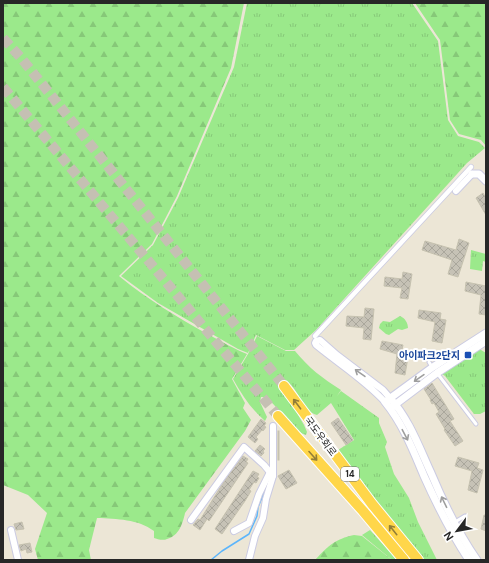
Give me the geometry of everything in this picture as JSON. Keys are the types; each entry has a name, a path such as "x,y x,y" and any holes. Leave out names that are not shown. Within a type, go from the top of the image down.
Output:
{"highway":[{"name":"국도우회로","path":"284,386 372,504 418,560"},
{"name":"국도우회로","path":"278,416 363,511 404,560"}],"street":[{"path":"315,336 472,170 478,170 486,174"},
{"path":"472,170 486,181"},
{"path":"456,191 472,170"},
{"path":"388,400 433,367 485,339"},
{"path":"388,400 383,390 320,340 316,341 316,345 388,400 404,416"},
{"path":"393,406 433,367"},
{"path":"406,395 402,407 404,416 444,503 458,543 469,560"},
{"path":"393,406 438,506 477,560"},
{"path":"249,560 263,518 271,474 273,426"},
{"path":"192,520 244,447 264,465 271,474"},
{"path":"234,531 248,523 259,494 271,474"},
{"path":"11,530 18,560"}],"lane":[{"path":"433,367 476,424"},
{"path":"451,524 464,516"}],"green space":[{"path":"3,3 244,3 231,68 177,196 152,244 119,276 151,300 209,335 247,354 232,379 245,403 243,408 251,420 245,431 185,513 182,525 175,535 162,540 154,538 154,531 141,524 127,520 97,518 89,550 91,560 38,560 35,549 47,513 28,495 3,485"},
{"path":"247,3 412,3 438,41 448,120 458,136 479,142 485,148 467,163 316,330 294,350 285,350 256,335 248,353 238,349 158,303 121,276 153,245 178,198 234,67"},
{"path":"415,3 486,3 486,146 481,140 459,134 450,120 440,40"},
{"path":"471,250 486,254 486,262 483,261 482,271 470,269"},
{"path":"400,316 406,321 408,328 402,330 398,329 389,335 379,328 383,321 390,322"},
{"path":"257,336 286,351 295,351 305,363 341,390 337,396 341,391 379,418 379,423 387,442 385,447 394,474 409,498 418,522 437,560 422,560 349,468 338,450 354,440 331,403 317,415 312,413 288,382 283,380 280,384 304,425 307,432 306,435 293,427 271,401 266,398 261,397 260,402 267,417 265,421 251,407 233,379"},
{"path":"477,350 481,350 486,353 486,411 480,414 474,414 442,374"},
{"path":"370,530 397,560 392,560 362,535"},
{"path":"354,535 362,536 392,560 315,560 332,544"}],"building":[{"path":"483,193 486,198 486,215 476,198"},
{"path":"459,239 469,243 458,277 448,274 452,260 422,250 425,241 456,250"},
{"path":"403,272 412,274 408,299 400,298 402,288 384,286 385,277 402,279"},
{"path":"466,282 486,286 486,315 479,314 481,295 465,291"},
{"path":"365,308 374,309 371,340 363,339 364,328 346,326 347,316 364,317"},
{"path":"419,310 441,313 440,319 446,320 442,343 432,341 435,322 418,318"},
{"path":"382,341 403,345 402,350 409,351 405,375 395,373 397,354 380,349"},
{"path":"432,383 454,419 450,421 463,441 455,446 444,430 445,429 436,414 439,412 434,403 432,404 424,389"},
{"path":"338,418 353,440 346,445 331,423"},
{"path":"261,419 266,423 264,426 266,427 256,437 258,439 255,443 248,437"},
{"path":"279,431 279,460 278,460"},
{"path":"260,445 265,449 261,456 255,451"},
{"path":"243,456 248,459 246,462 248,463 209,521 207,519 200,530 193,525 198,519 200,520 223,483"},
{"path":"458,457 479,463 477,468 483,470 477,493 468,490 472,471 455,466"},
{"path":"289,470 297,483 286,489 278,476"},
{"path":"253,471 259,474 257,477 259,478 256,483 254,482 245,501 222,534 215,529"},
{"path":"484,515 486,515 486,531 481,529"},
{"path":"22,522 24,529 16,530 14,524"},
{"path":"30,543 32,552 27,553 26,549 21,551 19,545"}],"waterway":[{"path":"211,560 222,551 249,534 257,516 258,507 264,493"}],"tunnel":[{"path":"3,38 22,59 284,386"},
{"path":"3,87 278,416"}],"place":[{"name":"아이파크2단지","path":"468,355"}]}
